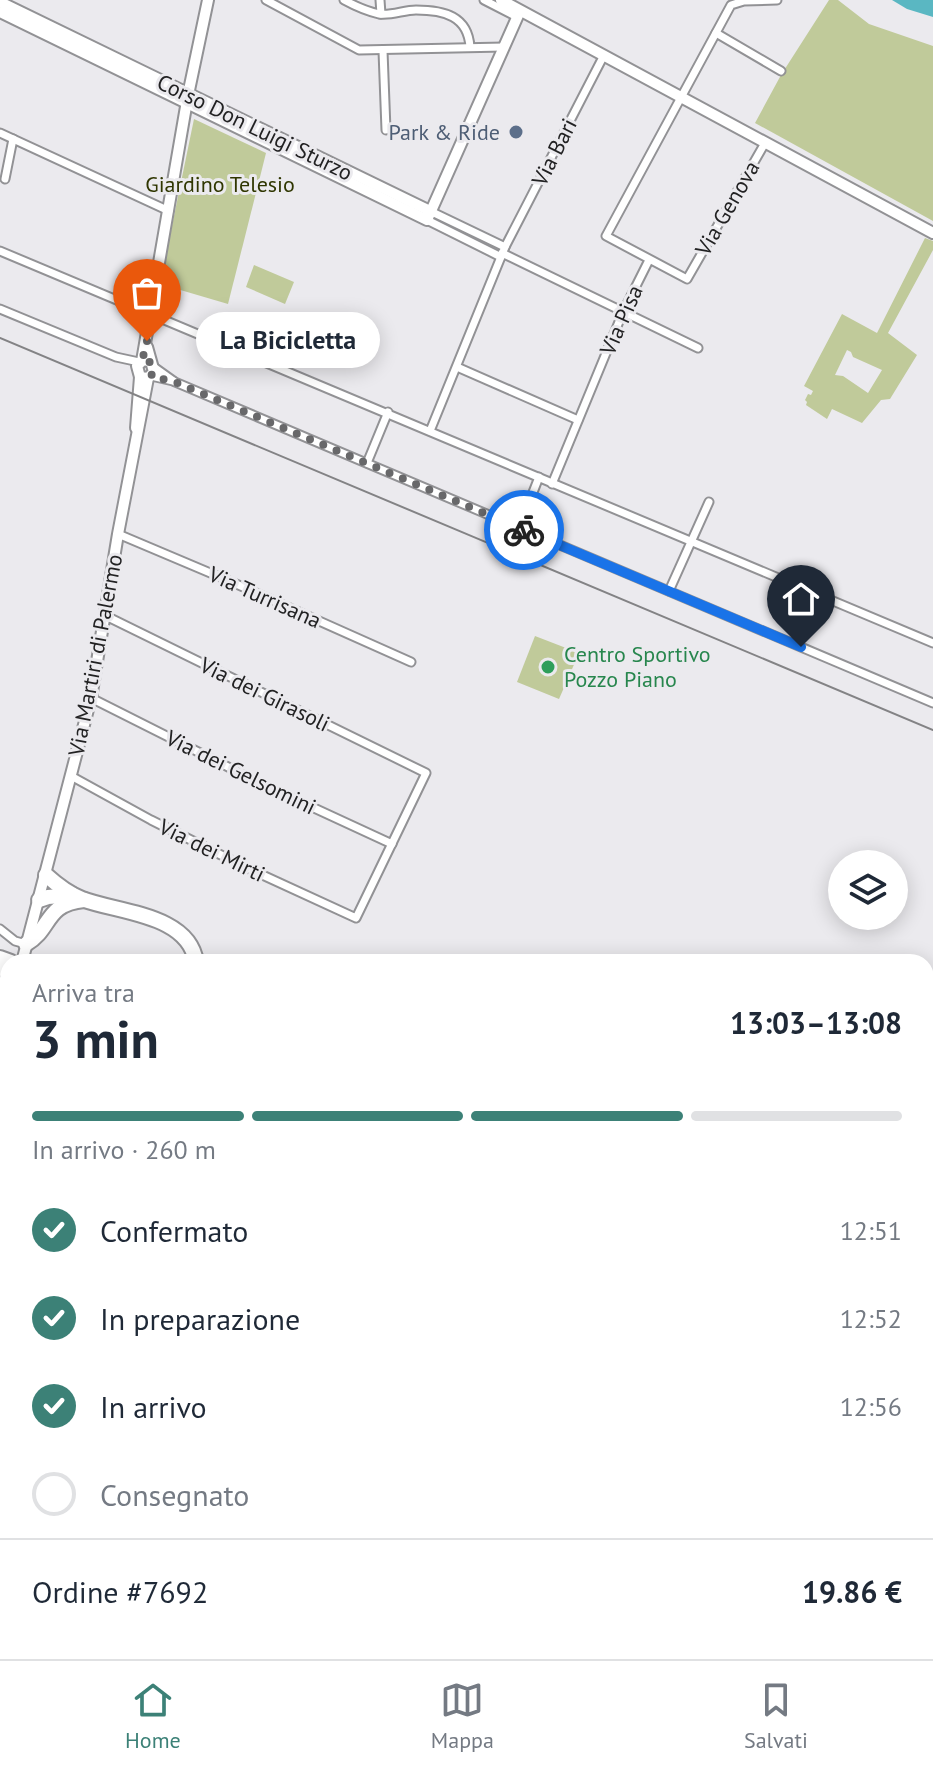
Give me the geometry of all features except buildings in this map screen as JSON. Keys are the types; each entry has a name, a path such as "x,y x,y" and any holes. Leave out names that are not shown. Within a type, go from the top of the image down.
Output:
{"highway":[{"path":"46,875 79,897 156,921 180,932 193,947 194,954"},
{"path":"39,900 79,897"},
{"path":"26,944 33,940 48,918 61,906 79,897"},
{"path":"39,900 61,906"}],"street":[{"name":"Via Martiri di Palermo","path":"39,900 91,698 136,434 135,411 145,369 151,313 187,99 208,0"},
{"path":"266,0 281,3 359,50 504,47"},
{"path":"344,0 381,14 416,10 447,14 463,23 469,34 470,47"},
{"path":"380,0 381,14"},
{"path":"416,10 418,0"},
{"path":"484,0 519,14 684,99 933,233"},
{"path":"501,0 519,14"},
{"path":"429,216 526,0"},
{"path":"684,99 734,3 777,0"},
{"name":"Corso Don Luigi Sturzo","path":"0,2 187,99"},
{"name":"Corso Don Luigi Sturzo","path":"0,12 187,99 698,348"},
{"path":"716,33 781,71"},
{"path":"383,51 386,130"},
{"name":"Via Bari","path":"430,431 503,252 603,57"},
{"name":"Via Pisa","path":"552,484 623,312 649,260 606,236 684,99"},
{"path":"0,133 169,212"},
{"path":"5,179 13,139"},
{"name":"Via Genova","path":"649,260 687,279 765,143"},
{"path":"0,251 933,643"},
{"path":"0,309 933,703"},
{"path":"457,367 578,420"},
{"path":"367,463 388,412"},
{"path":"519,528 539,477"},
{"path":"669,591 709,502"},
{"name":"Via Turrisana","path":"118,534 411,662"},
{"name":"Via dei Girasoli","path":"104,615 426,773 392,844"},
{"name":"Via dei Gelsomini","path":"91,698 260,783 392,844"},
{"name":"Via dei Mirti","path":"71,776 245,867 356,918 392,844"},
{"path":"24,954 39,900"},
{"path":"0,929 15,941 26,944"}],"green space":[{"path":"829,0 838,0 869,24 933,46 933,221 755,123 781,75"},
{"name":"Giardino Telesio","path":"194,119 266,153 228,304 160,284"},
{"path":"925,238 933,241 933,250 888,333 917,355 890,399 881,400 862,423 832,409 827,419 806,405 808,394 811,395 813,391 804,386 842,314 877,333","holes":["847,350 853,357 882,370 868,393 843,376 835,375"]},
{"path":"254,265 294,282 285,304 246,287"},
{"name":"Centro Sportivo Pozzo Piano","path":"535,636 579,653 559,699 517,682"}],"water":[{"path":"892,0 933,0 933,17 907,9"}],"railway":[{"path":"0,338 933,730"}],"way so far":[{"path":"147,341 142,361 153,365 151,376 175,382 524,530"}],"place":[{"name":"Park & Ride","path":"516,132"},
{"name":"La Bicicletta","path":"147,341"},
{"name":"Centro Sportivo Pozzo Piano","path":"548,667"}],"route":[{"path":"524,530 801,647"}]}
